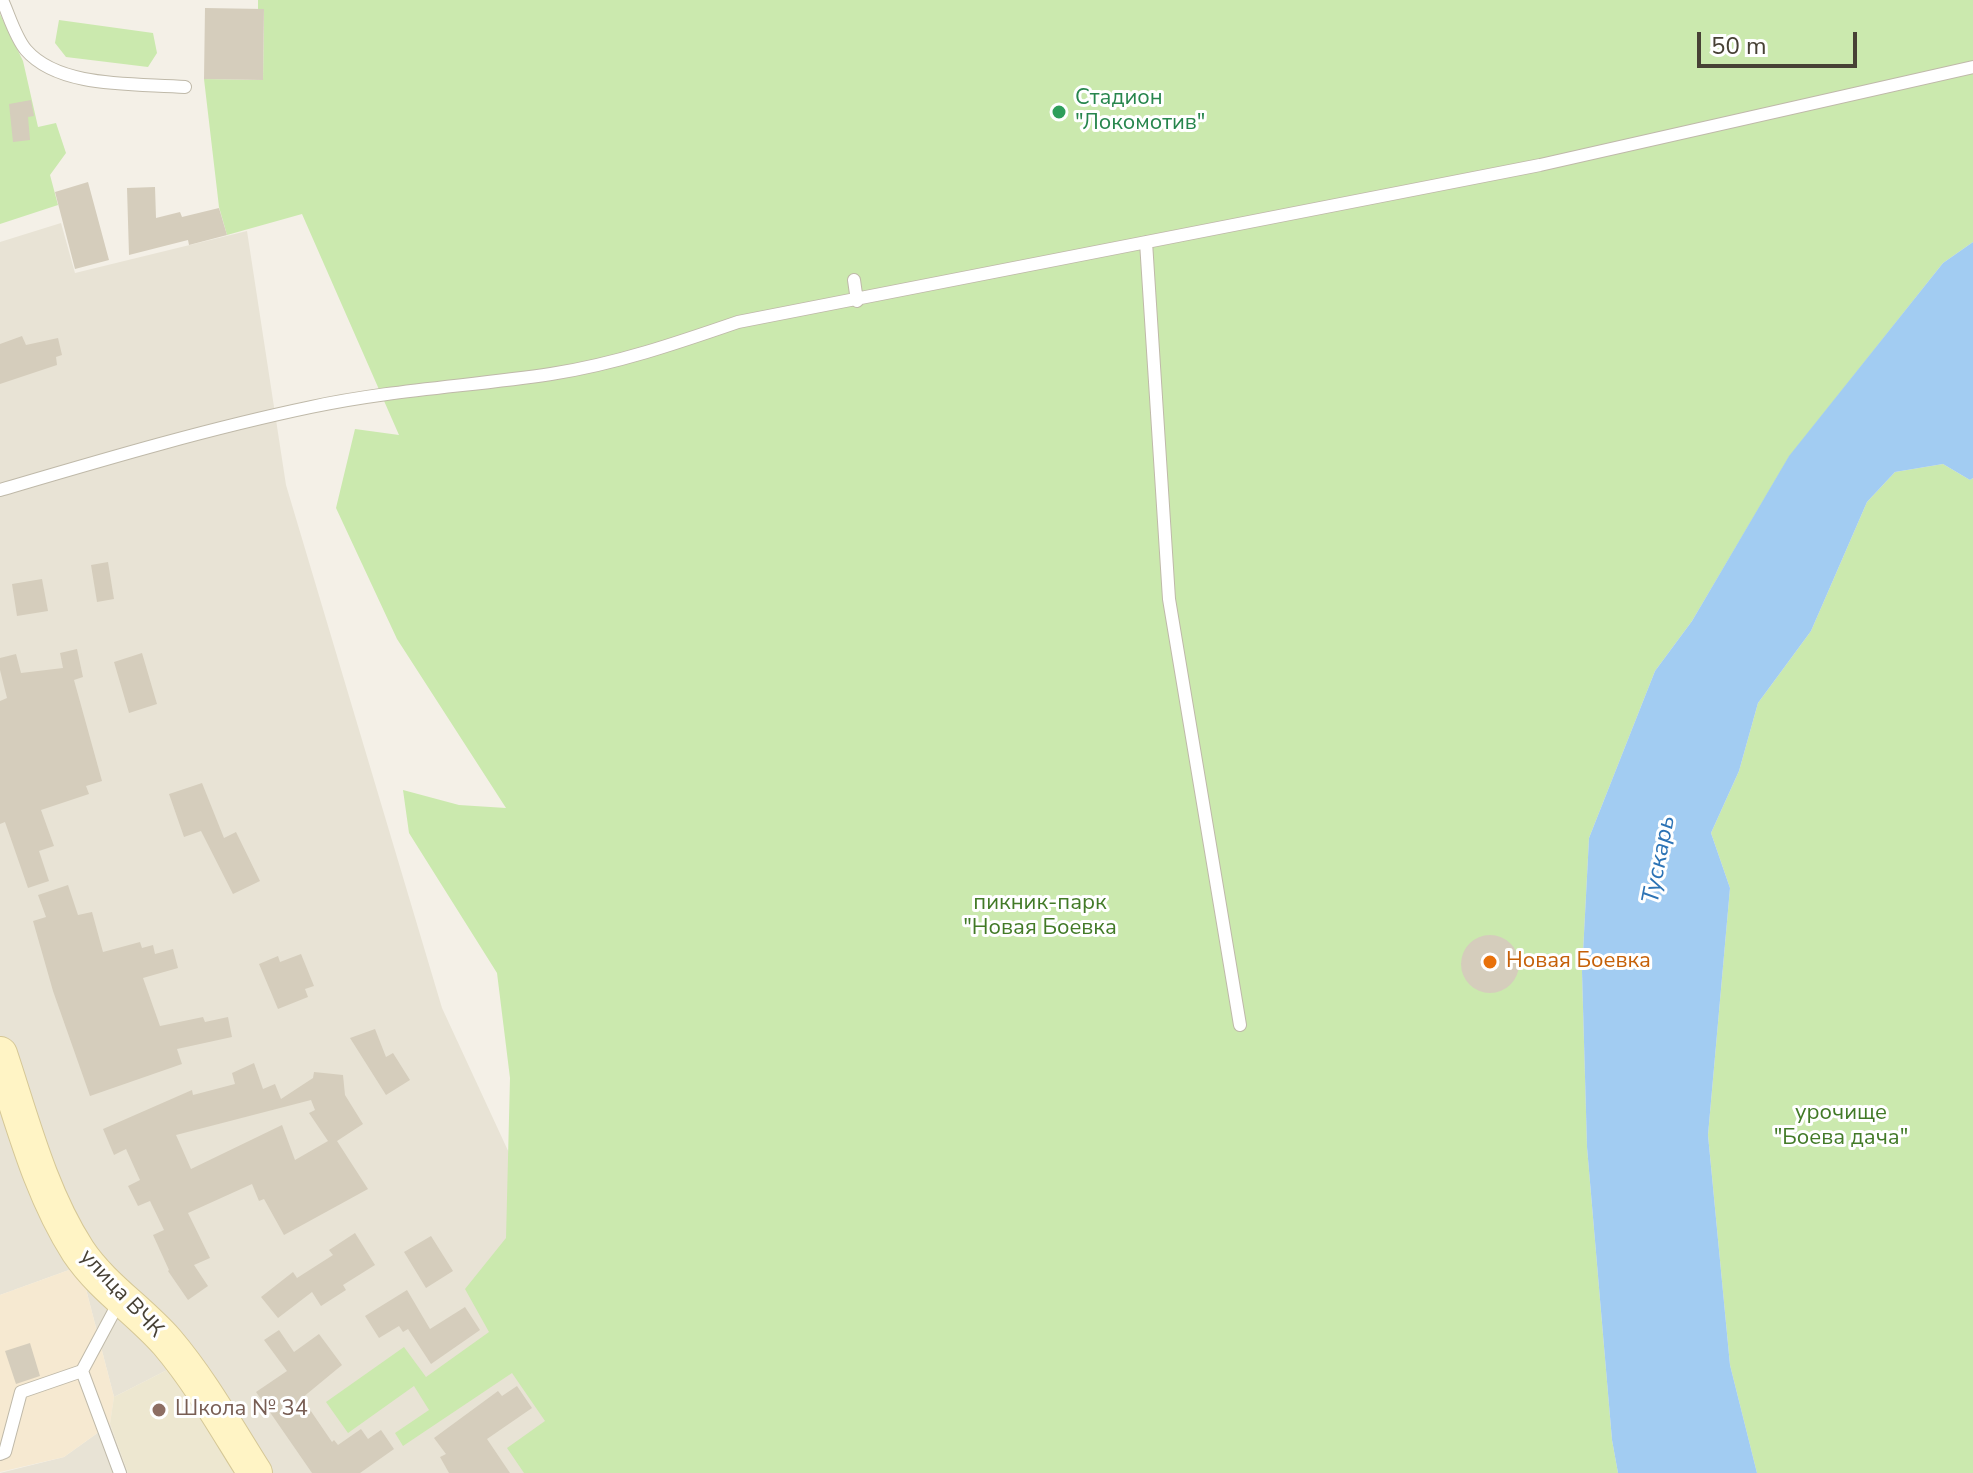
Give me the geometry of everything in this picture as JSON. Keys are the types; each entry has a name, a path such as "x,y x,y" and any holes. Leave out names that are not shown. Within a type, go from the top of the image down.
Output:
{"main road":[{"name":"улица ВЧК","path":"0,1054 45,1186 59,1219 79,1252 184,1363 255,1473"}],"lane":[{"path":"2,0 25,48 47,68 76,78 185,87"},
{"path":"0,490 311,407 435,387 553,374 647,353 738,322 857,301 1555,161 1973,67"},
{"path":"1146,242 1169,599 1240,1025"},
{"path":"854,280 857,301"},
{"path":"0,1454 5,1452 21,1392 82,1371 121,1299"},
{"path":"82,1371 120,1473"}],"shaded area":[{"path":"61,223 75,273 247,231 286,485 442,1008 541,1222 699,1473 248,1473 177,1365 114,1397 80,1266 0,1295 0,242"},
{"path":"80,1266 114,1397 110,1424 64,1457 0,1472 0,1295"},
{"name":"Школа № 34","path":"177,1365 247,1473 128,1473 110,1424 114,1397"},
{"path":"110,1424 128,1473 0,1473 64,1457"}],"green space":[{"name":"пикник-парк \"Новая Боевка","path":"258,0 1973,0 1973,242 1943,263 1789,457 1692,621 1655,671 1589,838 1582,972 1587,1147 1612,1440 1618,1473 524,1473 507,1448 545,1421 512,1373 403,1446 395,1433 429,1410 414,1386 348,1433 326,1402 404,1347 426,1377 489,1332 465,1289 506,1238 510,1078 497,973 409,833 403,790 459,805 506,808 397,639 336,508 355,429 399,435 302,214 227,235 219,207 204,79 263,80 264,10 258,9"},
{"path":"0,14 23,61 38,127 56,123 66,153 50,175 58,205 0,224"},
{"path":"59,20 153,33 157,53 148,67 66,57 55,43"},
{"name":"урочище \"Боева дача\"","path":"1943,464 1970,480 1973,478 1973,1473 1757,1473 1730,1365 1708,1135 1730,888 1711,833 1739,771 1758,703 1811,631 1867,502 1895,472"}],"water":[{"name":"Тускарь","path":"1973,242 1973,478 1970,480 1943,464 1895,472 1867,502 1811,631 1758,703 1739,771 1711,833 1730,888 1708,1135 1730,1365 1757,1473 1618,1473 1612,1440 1587,1147 1582,972 1589,838 1655,671 1692,621 1789,456 1943,263"}],"building":[{"path":"205,8 264,9 263,80 204,79"},
{"path":"31,100 34,116 28,117 30,140 13,142 9,104"},
{"path":"88,182 109,260 75,269 55,192"},
{"path":"155,187 156,218 180,212 182,217 219,208 227,235 189,245 188,240 129,255 127,188"},
{"path":"22,336 26,345 58,338 62,355 56,357 57,365 0,384 0,344"},
{"path":"108,562 114,599 97,602 91,565"},
{"path":"42,579 48,611 17,616 12,584"},
{"path":"77,649 83,677 74,680 102,781 86,786 89,794 41,810 54,846 39,851 49,881 28,888 5,822 0,824 0,701 7,698 0,658 16,654 21,673 63,668 60,653"},
{"path":"142,653 157,704 129,713 114,662"},
{"path":"202,783 224,838 236,832 260,881 233,894 201,831 184,837 169,794"},
{"path":"68,885 78,915 92,912 103,952 140,942 142,948 153,945 155,954 173,949 178,968 143,978 160,1026 203,1017 205,1022 228,1017 232,1037 177,1049 182,1064 90,1096 53,991 33,921 46,917 38,895"},
{"name":"Новая Боевка","path":"1490,935 1501,937 1510,944 1517,953 1517,975 1510,984 1501,991 1490,993 1479,991 1470,984 1463,975 1461,964 1463,953 1470,944 1479,937"},
{"path":"301,954 314,986 305,989 308,997 278,1009 259,964 278,956 280,962"},
{"path":"375,1029 386,1057 393,1053 410,1080 386,1095 350,1038"},
{"path":"254,1063 263,1089 275,1084 281,1099 313,1078 314,1072 343,1075 345,1095 363,1124 337,1141 368,1189 284,1235 264,1199 259,1201 252,1184 188,1213 210,1258 194,1265 208,1286 188,1300 168,1271 153,1235 164,1230 150,1201 138,1206 128,1186 140,1180 126,1149 114,1155 103,1129 192,1090 193,1095 235,1084 232,1073","holes":["311,1100 315,1110 309,1113 328,1141 295,1160 282,1125 191,1169 176,1135"]},
{"path":"355,1233 375,1265 343,1285 346,1290 321,1306 312,1292 278,1318 261,1297 293,1272 297,1278 333,1255 329,1250"},
{"path":"431,1236 453,1271 426,1288 404,1252"},
{"path":"407,1290 430,1329 465,1307 480,1330 431,1364 408,1329 403,1332 399,1326 379,1338 365,1316"},
{"path":"279,1330 294,1352 319,1334 342,1365 302,1398 332,1442 334,1440 338,1445 361,1429 368,1439 381,1430 394,1449 360,1473 312,1473 256,1392 287,1371 264,1340"},
{"path":"30,1343 40,1376 16,1384 5,1351"},
{"path":"517,1386 532,1408 487,1439 510,1473 449,1473 440,1457 446,1454 434,1438 498,1391 502,1396"}],"place":[{"name":"Стадион \"Локомотив\"","path":"1059,112"},
{"name":"Новая Боевка","path":"1490,962"},
{"name":"Школа № 34","path":"159,1410"}]}
